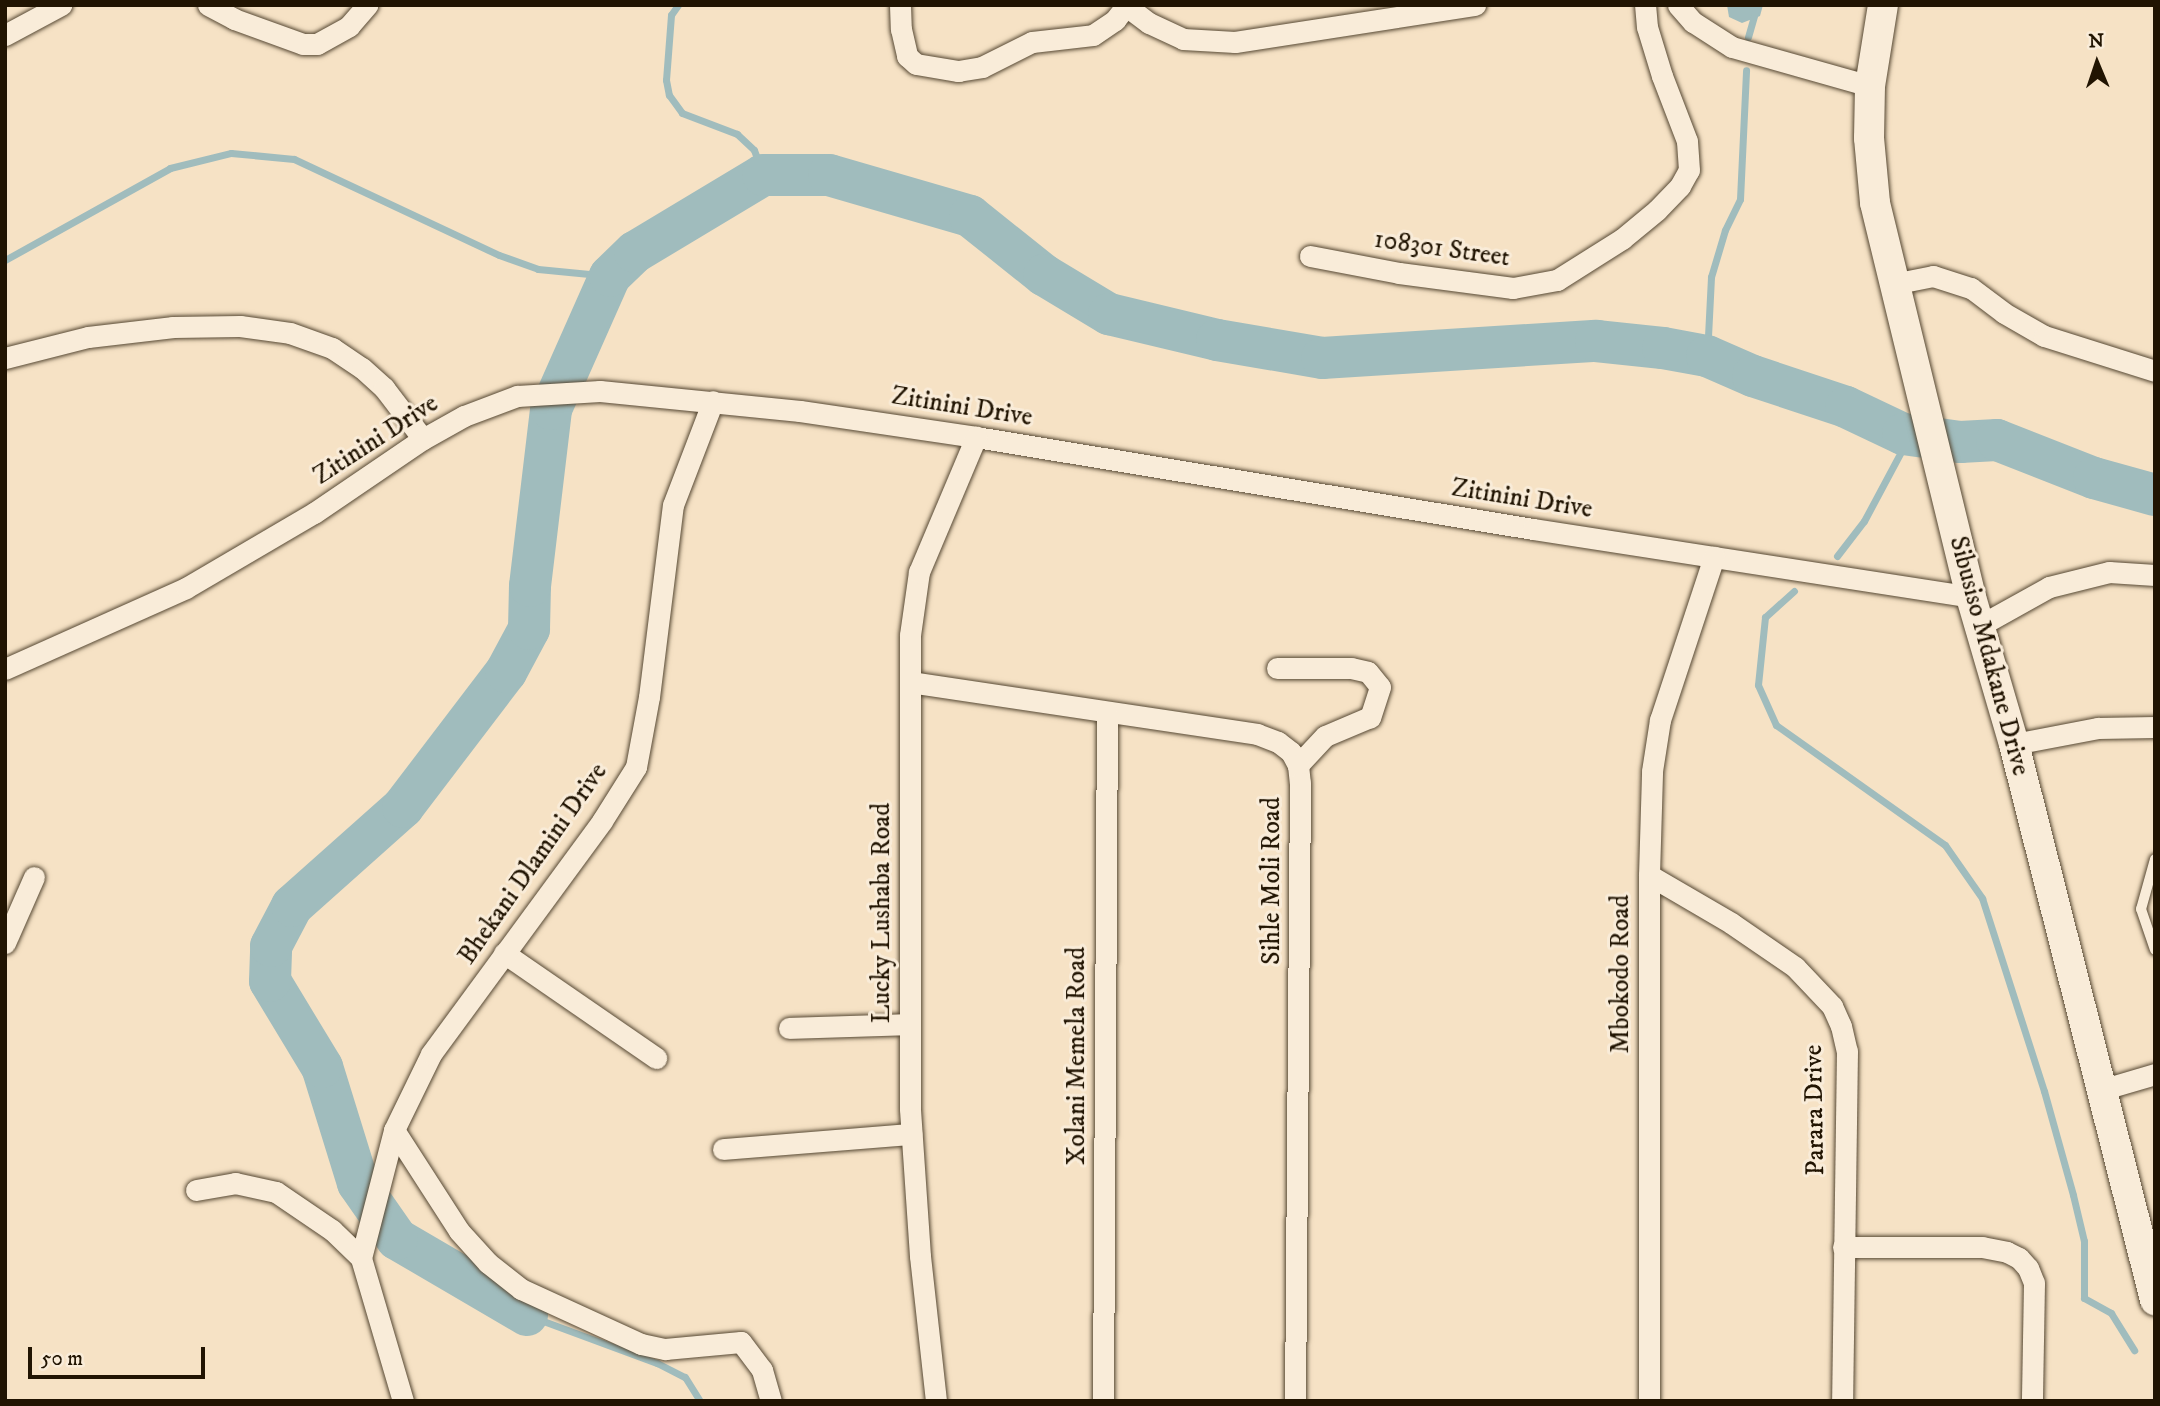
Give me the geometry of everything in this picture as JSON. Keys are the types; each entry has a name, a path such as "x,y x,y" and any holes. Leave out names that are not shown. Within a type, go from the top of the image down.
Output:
{"street":[{"path":"5,35 61,5"},
{"path":"208,5 234,19 303,44 317,44 349,26 367,5"},
{"path":"900,5 906,56 916,64 958,71 982,67 1032,42 1093,35 1115,20 1125,6 1149,23 1183,39 1235,42 1475,5"},
{"name":"108301 Street","path":"1310,256 1399,273 1513,288 1557,280 1622,239 1657,210 1689,170 1687,141 1662,76 1647,27 1645,5"},
{"path":"1678,5 1693,22 1731,47 1870,86"},
{"name":"Sibusiso Mdakane Drive","path":"1883,5 1870,86 1869,138 1875,203 1971,597 2014,744 2104,1089 2155,1300"},
{"path":"1893,284 1933,276 1971,288 2004,313 2044,336 2155,371"},
{"path":"5,358 88,337 173,327 240,326 290,333 331,348 362,368 384,388 423,439"},
{"name":"Zitinini Drive","path":"5,669 186,588 314,513 423,439 464,416 517,396 600,391 800,411 976,436 1971,597"},
{"name":"Bhekani Dlamini Drive","path":"363,1249 394,1130 431,1055 602,821 636,767 649,697 673,505 713,401"},
{"name":"Lucky Lushaba Road","path":"936,1401 920,1256 911,1133 910,635 919,572 976,436"},
{"name":"Mbokodo Road","path":"1649,1401 1649,875 1654,745 1714,557"},
{"path":"1979,626 2049,587 2109,572 2155,575"},
{"path":"1277,668 1351,668 1368,672 1380,687 1370,717 1325,736 1298,765"},
{"name":"Sihle Moli Road","path":"910,682 1257,734 1278,742 1291,752 1298,765 1296,1401"},
{"name":"Xolani Memela Road","path":"1102,1401 1107,712"},
{"path":"2014,744 2098,728 2155,727"},
{"name":"Parara Drive","path":"1649,875 1731,923 1795,967 1832,1006 1847,1051 1842,1401"},
{"path":"5,943 34,877"},
{"path":"504,953 656,1058"},
{"path":"789,1028 910,1024"},
{"path":"2104,1089 2155,1074"},
{"path":"394,1130 459,1231 488,1263 521,1289 641,1343 665,1349 741,1342 762,1370 771,1401"},
{"path":"723,1149 911,1133"},
{"path":"196,1190 235,1182 276,1192 363,1249 403,1401"},
{"path":"1843,1247 1982,1247 2007,1252 2019,1258 2028,1268 2034,1283 2032,1401"}],"lane":[{"path":"2155,859 2141,909 2155,950"}],"water":[{"path":"1727,5 1763,5 1760,16 1742,23 1729,17"}],"waterway":[{"path":"678,5 671,15 666,80 669,95 682,113 737,134 754,150 763,175"},
{"path":"1748,37 1757,5"},
{"path":"1707,356 1711,277 1725,230 1740,199 1746,70"},
{"path":"5,260 170,168 231,153 294,159 499,255 538,269 610,276"},
{"path":"527,1315 397,1239 358,1183 322,1067 270,981 271,946 292,906 403,807 506,672 529,629 530,586 551,409 610,276 635,252 763,175 829,175 970,216 1044,275 1109,314 1217,340 1322,358 1596,341 1663,348 1707,356 1753,376 1846,407 1903,434 1960,442 1997,440 2094,478 2155,495"},
{"path":"1837,556 1864,521 1910,435"},
{"path":"1794,591 1765,617 1758,685 1776,725 1945,845 1982,898 2044,1091 2073,1195 2084,1241 2084,1298 2111,1313 2134,1350"},
{"path":"527,1315 657,1363 685,1377 700,1401"}]}
